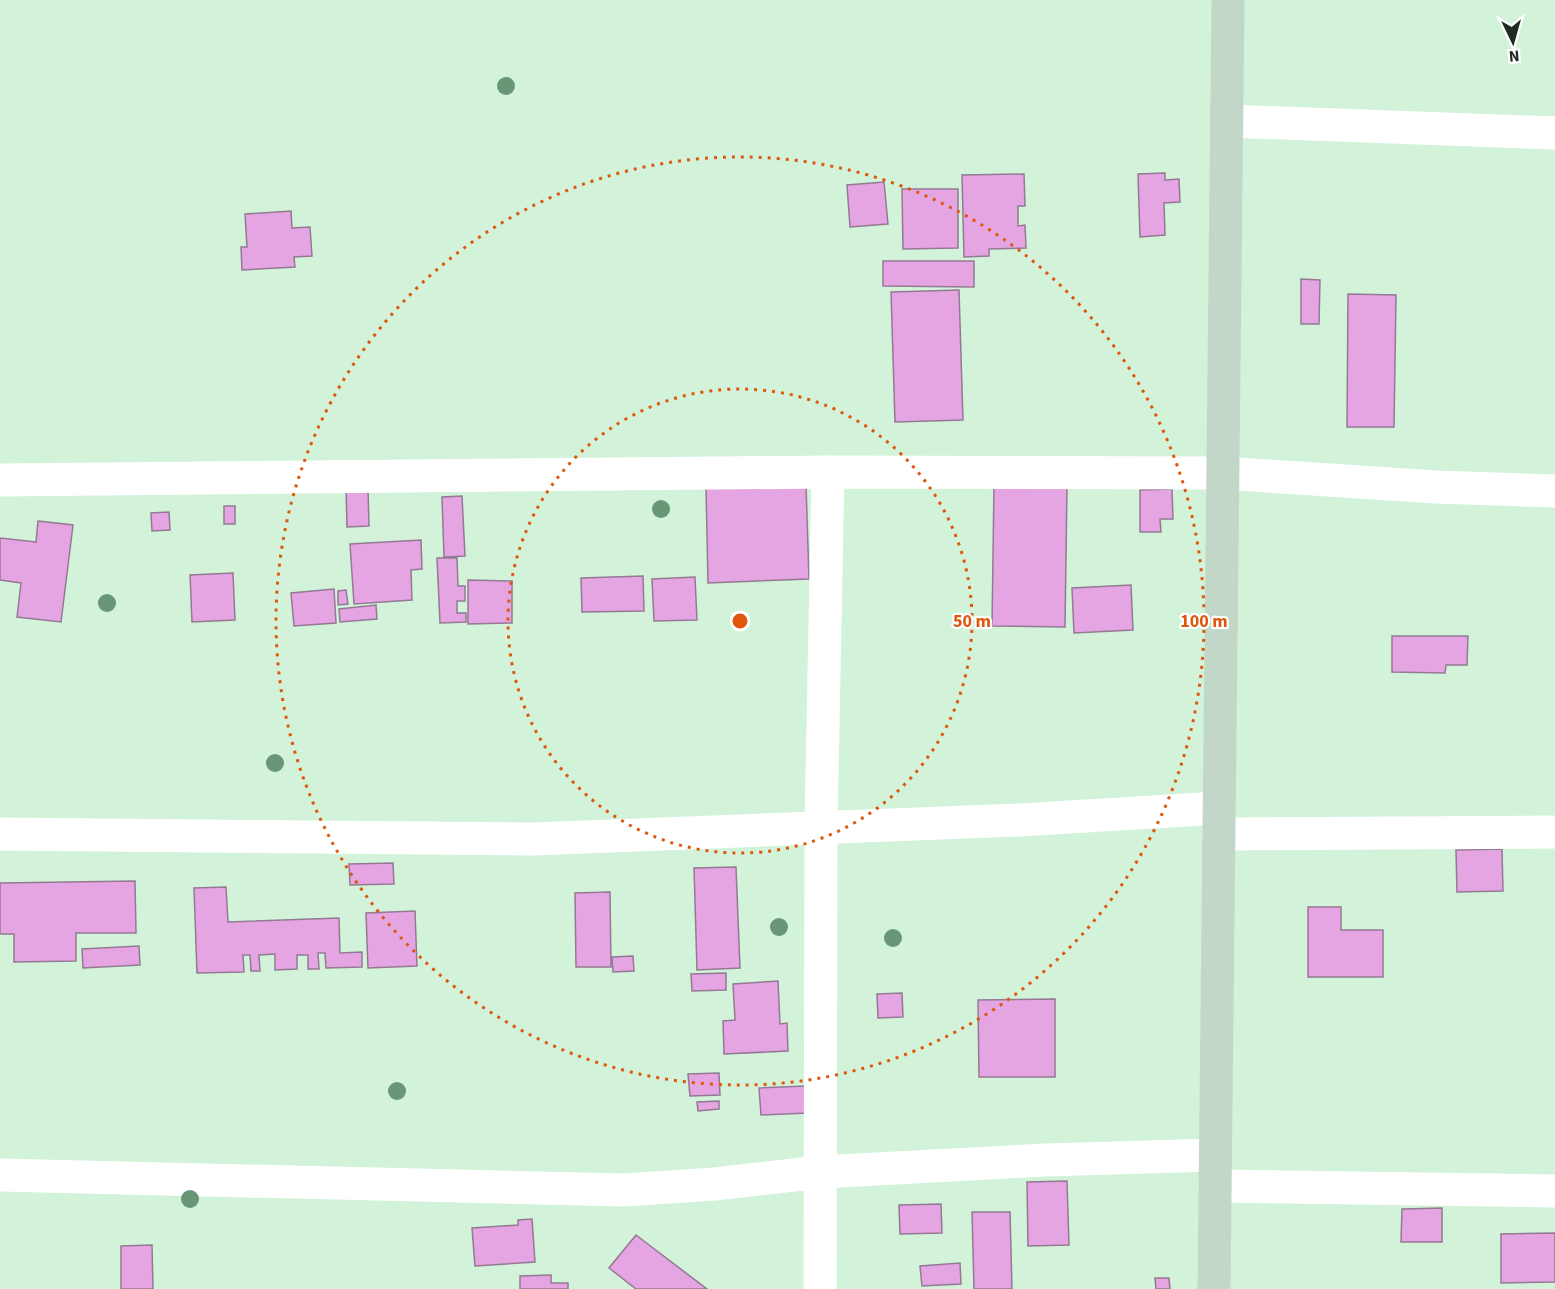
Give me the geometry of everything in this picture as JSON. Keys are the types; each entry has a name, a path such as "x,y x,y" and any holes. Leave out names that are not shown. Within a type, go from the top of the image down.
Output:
{"street":[{"path":"1214,1289 1228,0"},
{"path":"1227,121 1555,133"},
{"path":"820,1289 821,827 828,472"},
{"path":"0,480 828,472 1222,472 1435,488 1555,491"},
{"path":"0,834 534,839 1020,820 1219,821 1555,832"},
{"path":"0,1174 624,1190 714,1184 820,1172 1045,1160 1555,1191"}],"building":[{"path":"1165,173 1165,180 1179,179 1180,202 1164,203 1165,235 1140,237 1138,174"},
{"path":"1024,174 1025,206 1018,206 1018,226 1025,225 1026,248 989,249 989,256 964,257 962,175"},
{"path":"884,182 888,224 850,227 847,185"},
{"path":"902,189 958,189 958,248 903,249"},
{"path":"291,211 292,228 310,227 312,256 294,257 295,267 242,270 241,247 247,247 245,214"},
{"path":"883,261 974,261 974,287 883,286"},
{"path":"1301,279 1320,280 1319,324 1301,324"},
{"path":"959,290 963,420 895,422 891,292"},
{"path":"1348,294 1396,295 1394,427 1347,427"},
{"path":"806,484 809,579 708,583 706,486"},
{"path":"994,485 1067,486 1065,627 992,626"},
{"path":"346,487 368,487 369,526 347,527"},
{"path":"1172,489 1173,519 1160,519 1161,532 1140,532 1140,490"},
{"path":"462,496 465,556 444,557 442,497"},
{"path":"224,506 235,506 235,524 224,524"},
{"path":"169,512 170,530 152,531 151,513"},
{"path":"38,521 73,525 61,622 17,617 21,583 0,580 0,538 36,542"},
{"path":"421,540 422,569 411,570 412,600 354,604 350,544"},
{"path":"437,558 457,558 458,586 465,586 465,601 457,601 457,613 466,613 466,622 440,623"},
{"path":"233,573 235,620 192,622 190,575"},
{"path":"643,576 644,611 582,612 581,578"},
{"path":"695,577 697,620 654,621 652,579"},
{"path":"468,580 512,581 512,623 468,624"},
{"path":"1131,585 1133,630 1074,633 1072,588"},
{"path":"334,589 336,623 294,626 291,593"},
{"path":"346,590 348,604 338,605 338,591"},
{"path":"376,605 377,619 340,622 339,609"},
{"path":"1392,636 1468,636 1467,665 1446,665 1445,673 1392,672"},
{"path":"1502,849 1503,891 1457,892 1456,850"},
{"path":"393,863 394,884 350,885 349,864"},
{"path":"736,867 740,968 697,970 694,868"},
{"path":"135,881 136,933 76,933 76,961 14,962 14,934 0,934 0,883"},
{"path":"226,887 228,922 339,918 340,953 362,952 362,967 326,968 325,953 318,953 319,969 308,969 308,955 297,955 297,969 275,970 275,954 259,955 260,971 251,971 250,955 243,955 244,972 197,973 194,888"},
{"path":"610,892 611,967 576,967 575,893"},
{"path":"1308,907 1341,907 1341,930 1383,930 1383,977 1308,977"},
{"path":"415,911 417,966 368,968 366,913"},
{"path":"139,946 140,965 83,968 82,949"},
{"path":"633,956 634,971 613,972 612,957"},
{"path":"726,973 726,990 692,991 691,974"},
{"path":"778,981 780,1024 787,1023 788,1051 724,1054 723,1021 735,1020 733,984"},
{"path":"902,993 903,1017 878,1018 877,994"},
{"path":"1055,999 1055,1077 979,1077 978,1000"},
{"path":"719,1073 720,1095 690,1096 688,1074"},
{"path":"806,1086 808,1113 761,1115 759,1088"},
{"path":"719,1101 719,1109 698,1111 697,1102"},
{"path":"1067,1181 1069,1245 1028,1246 1027,1182"},
{"path":"941,1204 942,1233 900,1234 899,1205"},
{"path":"1442,1208 1442,1242 1401,1242 1402,1209"},
{"path":"972,1212 1010,1212 1012,1289 974,1289"},
{"path":"532,1219 535,1262 475,1266 472,1228 518,1225 518,1220"},
{"path":"1555,1233 1555,1282 1501,1283 1501,1234"},
{"path":"636,1235 707,1289 636,1289 609,1268"},
{"path":"152,1245 153,1289 121,1289 121,1246"},
{"path":"960,1263 961,1284 922,1286 920,1266"},
{"path":"551,1275 551,1283 568,1283 568,1289 520,1289 520,1276"},
{"path":"1155,1278 1169,1278 1170,1289 1156,1289"}]}
